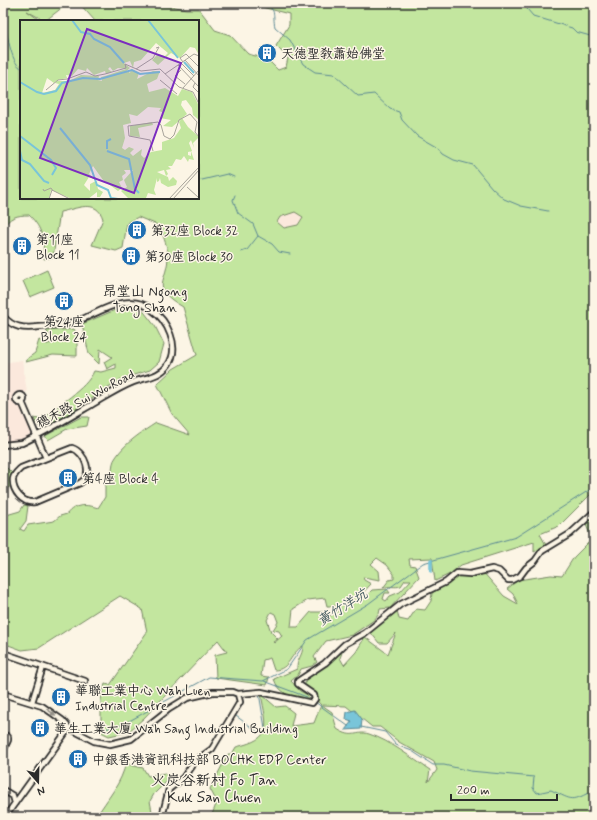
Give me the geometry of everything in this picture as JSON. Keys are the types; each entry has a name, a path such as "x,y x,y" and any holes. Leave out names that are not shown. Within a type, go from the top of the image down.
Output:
{"street":[{"name":"穗禾路 Sui Wo Road","path":"3,316 16,326 25,328 58,326 80,320 119,304 136,302 153,310 164,323 172,339 174,347 169,364 161,372 127,385 38,436 22,443 3,445"},
{"path":"22,402 38,436 46,458"},
{"path":"72,448 76,449 82,454 88,471 86,479 35,502 24,501 19,496 13,483 14,475 21,468 46,458 72,448"},
{"path":"3,694 42,706 62,720 69,728 100,743 121,743 135,736 169,709 187,698 213,692 226,691 238,694 261,692 298,702 312,703 315,700 314,695 298,684 299,680 329,659 346,644 365,633 401,604 446,582 457,573 470,574 492,569 499,571 508,580 514,579 535,561 542,551 570,534 594,512"},
{"path":"3,653 85,681"},
{"path":"32,702 43,667"},
{"path":"162,817 169,789 183,778 194,762 212,750 225,725 240,702 238,694"},
{"path":"5,817 69,728"},
{"path":"3,734 8,737 8,740 3,751"},
{"path":"3,790 13,796 15,803"}],"shaded area":[{"path":"297,212 303,217 298,225 284,228 277,222 280,217"},
{"path":"22,360 27,392 13,395 15,405 24,409 34,434 24,439 10,442 3,439 3,363"}],"green space":[{"path":"3,3 68,3 46,20 43,20 27,11 40,20 20,20 20,199 199,199 199,20 94,20 79,3 155,3 186,9 199,9 215,30 230,35 248,54 267,59 278,70 286,67 288,58 276,46 289,25 289,14 246,3 594,3 594,491 559,526 540,534 546,545 534,552 534,542 461,565 450,574 435,581 432,558 409,559 410,565 415,566 419,577 390,608 380,609 379,614 374,620 352,635 326,641 314,657 317,662 312,666 301,669 298,675 291,681 300,691 310,696 305,701 286,694 279,688 274,679 297,669 303,646 295,653 287,664 279,669 274,670 270,658 263,660 261,676 269,677 267,685 216,678 215,655 227,652 218,640 144,718 128,732 109,736 101,732 101,700 105,684 110,685 147,632 142,609 120,596 39,648 22,650 3,643 3,516 20,511 24,505 28,506 26,521 20,529 24,531 28,525 54,521 60,516 67,514 73,508 90,506 98,508 105,497 105,484 110,477 114,460 124,447 134,438 156,423 190,435 172,414 157,384 173,369 197,355 183,307 172,300 163,289 162,283 168,253 160,226 138,217 127,223 123,248 116,251 92,245 103,219 96,209 85,206 60,212 53,257 44,259 42,235 38,225 29,215 14,217 5,224 3,228","holes":["295,212 303,217 298,225 284,228 277,222 280,217","377,558 387,565 394,574 394,579 389,580 383,588 401,586 405,580 411,580 400,592 390,596 386,601 383,599 385,593 390,593 387,589 372,590 362,600 357,599 371,584 364,580 363,577 380,580 379,571 371,564","325,598 327,606 338,606 340,609 330,616 325,612 311,612 298,627 291,627 293,609 308,600","271,612 275,614 278,622 273,630 279,631 282,636 274,643 273,642 278,639 271,632 267,620"]},
{"path":"47,270 54,287 30,297 23,281"},
{"path":"120,308 141,308 155,326 164,344 159,362 150,370 124,378 43,430 36,423 34,418 43,420 78,391 90,378 94,371 101,372 116,368 116,364 107,369 104,362 112,357 100,349 99,364 89,354 82,324"},
{"path":"74,329 77,334 77,356 53,355 26,362 28,358 35,353 39,340 47,344 57,342 46,331"},
{"path":"81,417 89,417 87,426 67,429 48,440 45,436"},
{"path":"3,468 7,468 12,473 12,485 3,492"},
{"path":"594,516 594,817 211,817 217,802 210,789 228,754 232,754 236,747 257,740 265,730 266,723 261,694 276,707 285,706 294,713 291,726 314,723 321,705 304,687 307,677 344,647 340,658 344,665 356,652 365,637 388,654 396,633 387,643 379,643 368,629 397,610 399,619 408,621 416,609 425,610 431,601 432,593 462,574 482,571 504,596 518,604 513,594 507,589 518,580 551,575 562,576 574,557 592,539 586,525","holes":["322,705 346,706 372,727 380,727 399,742 434,762 437,770 428,782 430,770 393,745 377,737 365,733 347,734 337,729 332,712"]},
{"path":"126,762 130,765 143,768 148,776 165,773 169,779 154,794 150,801 153,817 96,817 118,784"}],"water":[{"path":"355,710 362,719 361,729 345,730 352,721 346,719 347,712"}],"waterway":[{"path":"263,3 273,10 275,27 290,40 303,64 315,72 334,74 358,96 374,94 390,109 399,112 402,120 417,136 438,148 443,154 454,160 473,165 492,188 504,199 521,206 548,211"},
{"path":"522,3 533,16 572,28 576,32 594,37"},
{"path":"3,20 14,60 20,67"},
{"path":"199,181 227,174 234,177"},
{"path":"235,195 233,200 238,213 253,224 258,236 247,250 241,252"},
{"path":"258,236 272,244 279,252 290,254"},
{"name":"黃竹洋坑","path":"104,729 122,725 209,677 263,681 287,669 307,640 368,604 423,563 516,537 594,487"},
{"path":"431,560 431,571"},
{"path":"264,681 307,697"},
{"path":"259,693 265,728"},
{"path":"315,702 348,726"},
{"path":"236,716 258,732"},
{"path":"361,727 385,732 396,745 412,751 433,765 444,765 470,771 534,777 533,788 537,793 551,790 572,799 581,797 594,790"}],"place":[{"name":"天德聖教蕭始佛堂","path":"267,53"},
{"name":"第32座 Block 32","path":"137,230"},
{"name":"第11座 Block 11","path":"22,246"},
{"name":"第30座 Block 30","path":"131,256"},
{"name":"第24座 Block 24","path":"64,301"},
{"name":"第4座 Block 4","path":"68,478"},
{"name":"華聯工業中心 Wah Luen Industrial Centre","path":"61,697"},
{"name":"華生工業大廈 Wah Sang Industrial Building","path":"40,728"},
{"name":"中銀香港資訊科技部 BOCHK EDP Center","path":"78,759"}],"district":[{"name":"昂堂山 Ngong Tong Shan","path":"145,300"},
{"name":"火炭谷新村 Fo Tan Kuk San Chuen","path":"214,788"}]}
